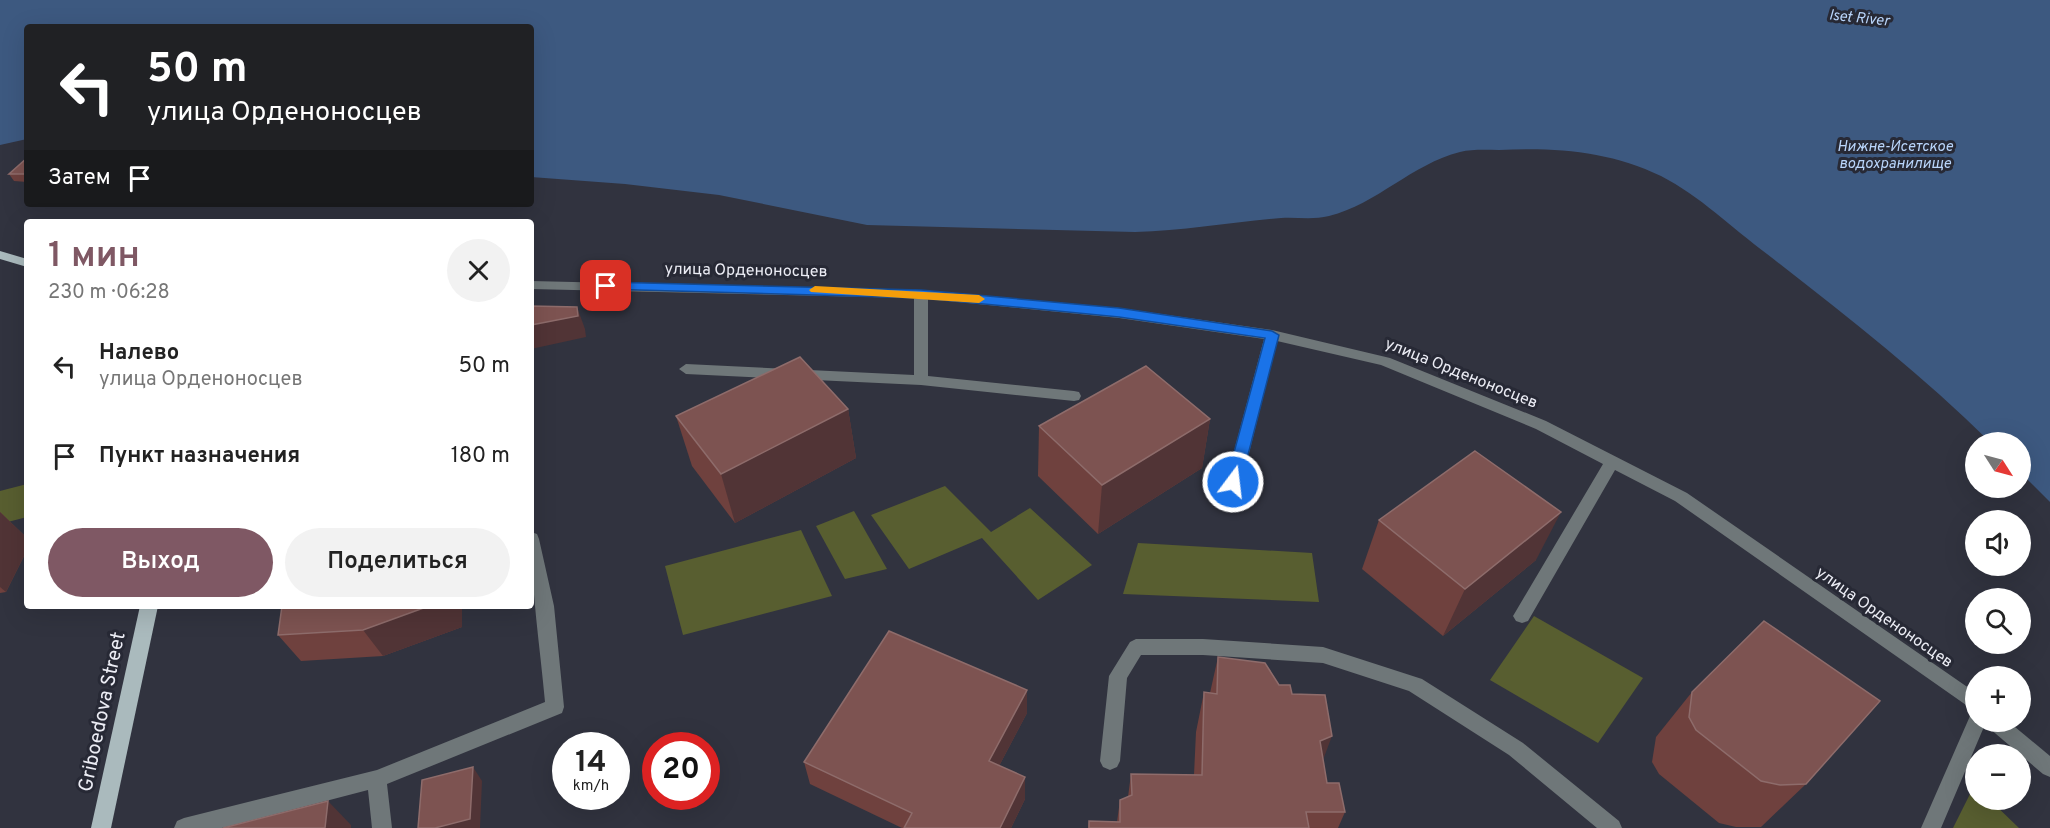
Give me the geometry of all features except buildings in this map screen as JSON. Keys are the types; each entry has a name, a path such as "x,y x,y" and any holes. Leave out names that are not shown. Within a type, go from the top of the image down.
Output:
{"main road":[{"path":"0,255 24,262"},
{"name":"Griboedova Street","path":"101,828 118,758 148,609"}],"street":[{"name":"улица Орденоносцев","path":"534,285 921,294 1119,312 1272,335 1385,361 1542,425 1681,497 1965,696"},
{"path":"921,294 921,380"},
{"path":"1233,482 1272,335"},
{"path":"686,369 921,380 1074,396"},
{"path":"1522,616 1612,461"},
{"path":"184,828 376,778 555,707 545,606 534,553"},
{"path":"1110,761 1118,676 1136,647 1203,646 1323,655 1415,685 1516,749 1612,828"},
{"path":"1931,828 1973,732"},
{"path":"2008,732 2050,768"},
{"path":"376,778 382,828"}],"green space":[{"path":"24,485 24,518 0,524 0,491"},
{"path":"945,486 991,532 1030,508 1092,565 1038,600 982,538 909,569 871,515"},
{"path":"854,511 887,569 845,579 816,526"},
{"path":"801,530 832,596 683,635 665,566"},
{"path":"1138,543 1312,553 1319,602 1123,594"},
{"path":"1534,616 1643,678 1598,743 1490,680"},
{"path":"1965,804 1965,810 2000,810 2019,828 1953,828"}],"water":[{"name":"Нижне-Исетское водохранилище","path":"0,0 2050,0 2050,502 2031,483 2031,432 1980,432 1882,345 1689,193 1661,176 1642,168 1582,152 1540,149 1460,152 1426,165 1363,203 1329,216 1317,218 1281,218 1135,232 867,225 719,195 625,184 534,177 534,24 24,24 24,140 0,145"}],"slow traffic":[{"path":"815,290 921,294 979,299"}],"route":[{"path":"606,286 811,289 921,294 1119,312 1272,335 1233,482"}],"water label":[{"name":"Iset River","path":"1859,19"}]}
